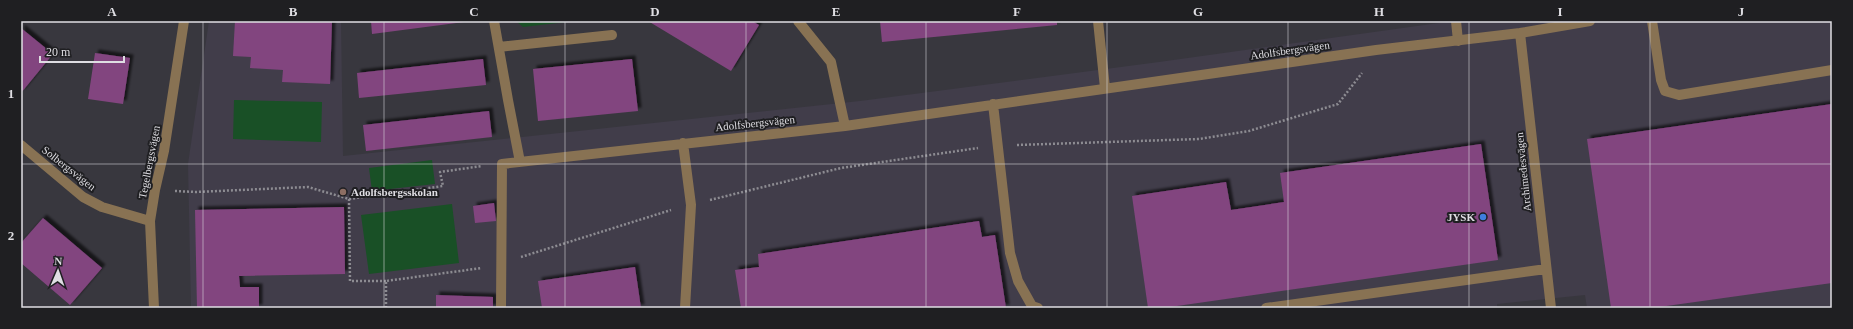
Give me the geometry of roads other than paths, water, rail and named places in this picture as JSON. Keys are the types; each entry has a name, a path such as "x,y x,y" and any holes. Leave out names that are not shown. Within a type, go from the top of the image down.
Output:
{"street":[{"name":"Tegelbergsvägen","path":"154,308 150,221 164,151 184,21"},
{"path":"494,21 520,162"},
{"path":"798,21 831,62 844,126"},
{"path":"1098,21 1105,88"},
{"path":"1456,21 1458,40"},
{"name":"Adolfsbergsvägen","path":"501,308 503,217 502,164 844,126 1376,50 1520,33 1590,21"},
{"path":"1652,21 1661,80 1665,91 1679,96 1832,70"},
{"name":"Archimedesvägen","path":"1520,33 1551,308"},
{"path":"499,47 612,35"},
{"path":"992,104 1010,253 1018,281 1032,306 1038,308"},
{"path":"683,143 691,205 685,308"},
{"name":"Solbergsvägen","path":"21,145 83,197 102,207 150,221"},
{"path":"1266,308 1546,269"}],"place":[{"name":"Adolfsbergsskolan","path":"343,192"},
{"name":"JYSK","path":"1483,217"}]}
